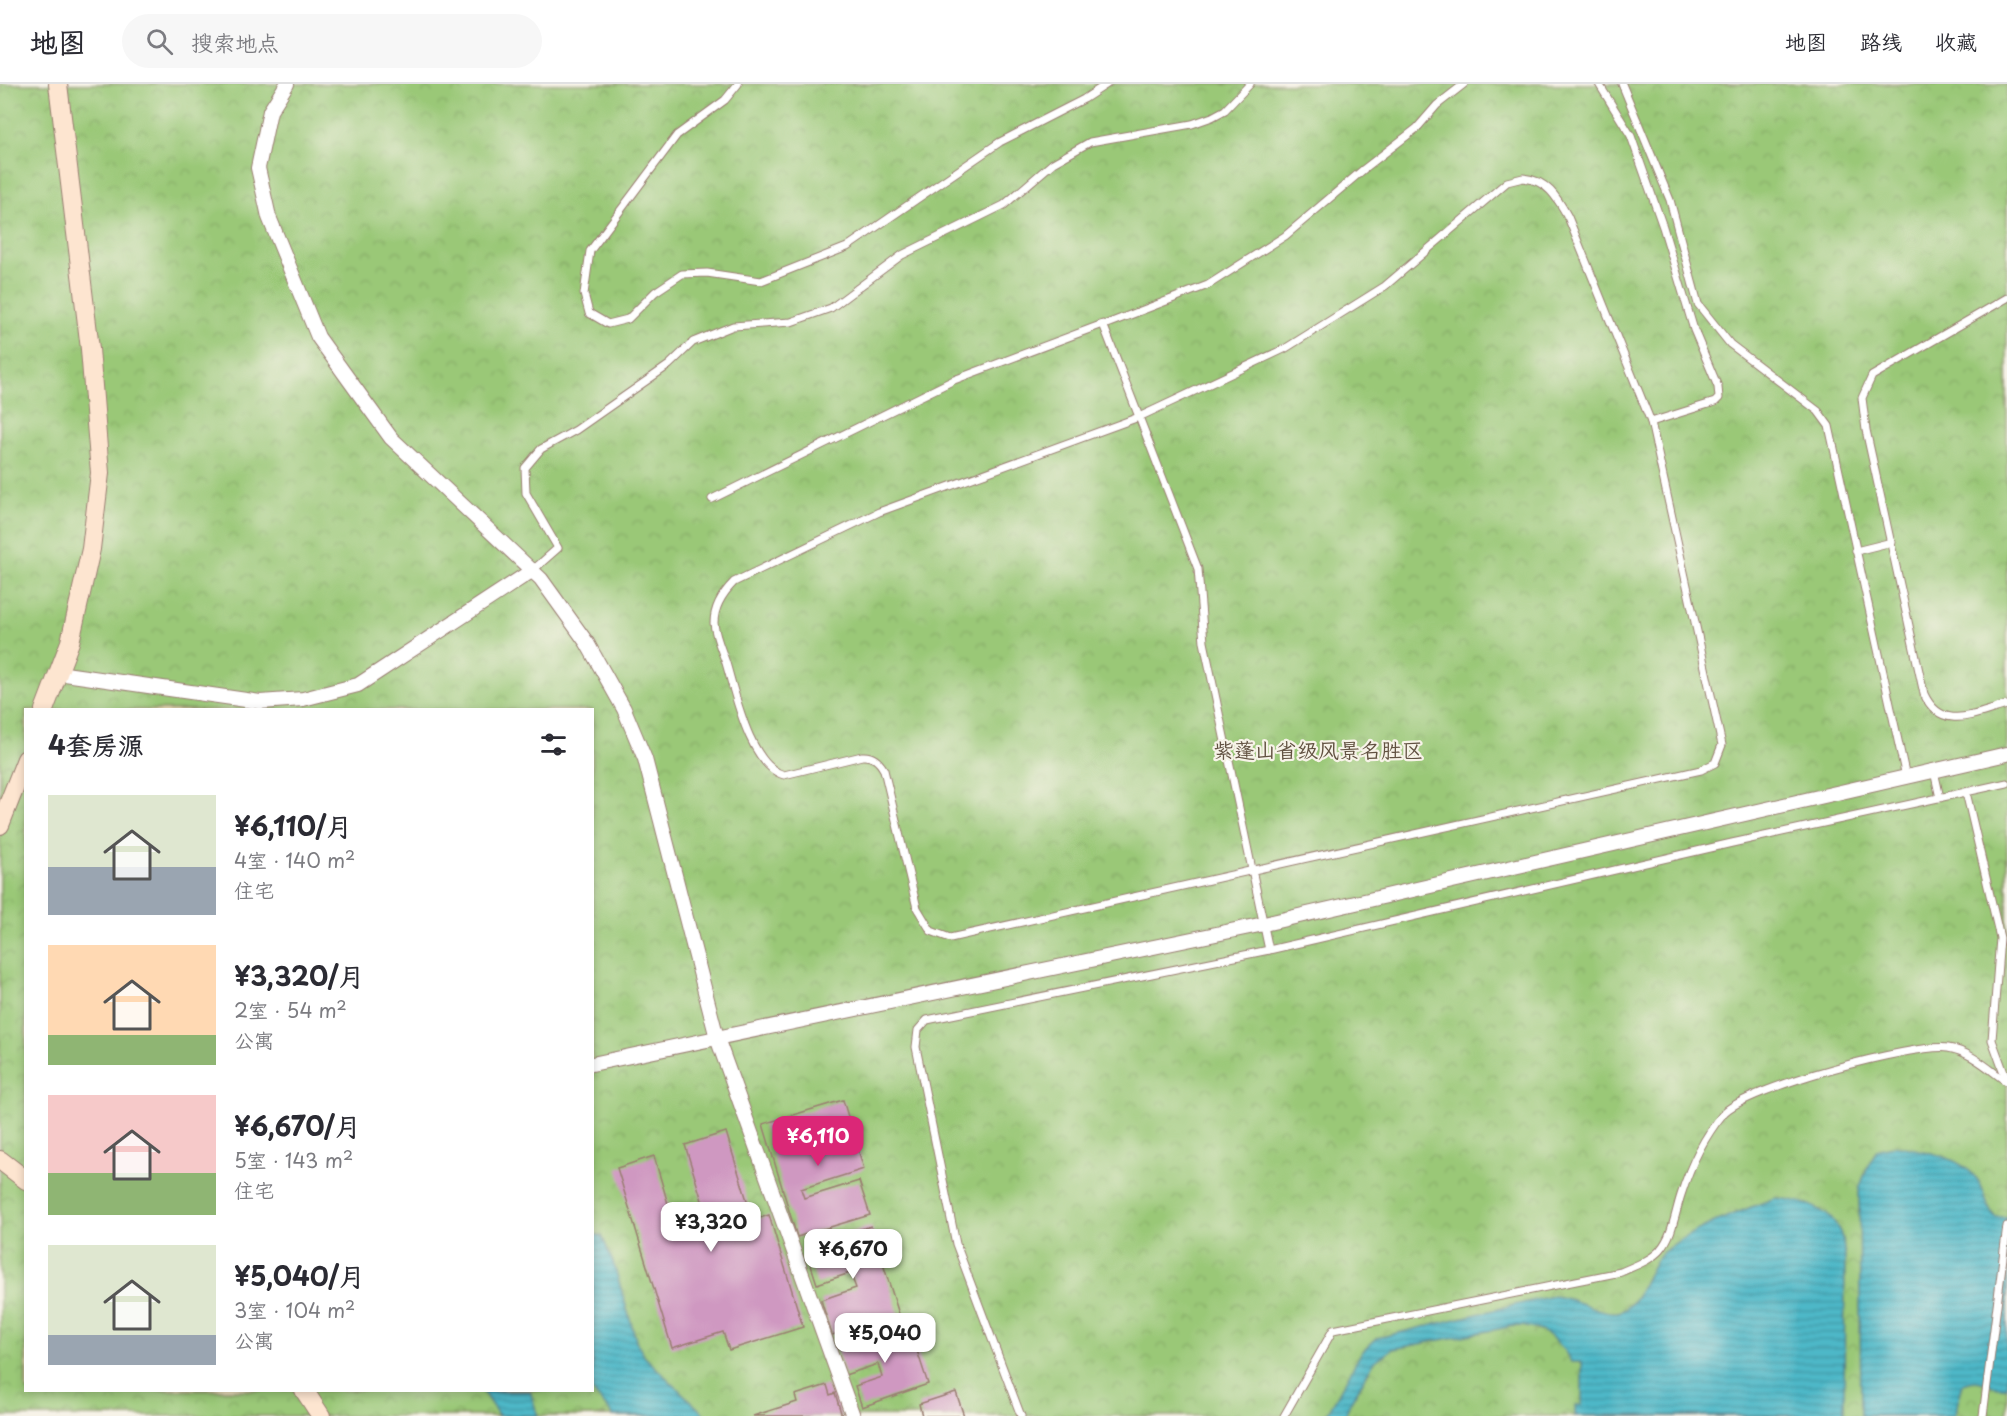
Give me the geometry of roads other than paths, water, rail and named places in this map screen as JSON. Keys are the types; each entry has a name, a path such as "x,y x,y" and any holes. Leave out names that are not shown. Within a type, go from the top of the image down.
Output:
{"street":[{"path":"45,708 70,642 91,549 100,473 90,349 58,84"},
{"path":"287,84 270,111 258,168 269,217 318,337 391,438 533,570 587,644 624,709 645,759 717,1038 853,1416"},
{"path":"58,673 260,702 303,699 358,685 533,570"},
{"path":"594,1064 1264,924 2007,754"},
{"path":"0,825 24,764"},
{"path":"0,1160 24,1178"},
{"path":"305,1392 321,1416"}],"lane":[{"path":"738,84 725,100 677,135 590,251 584,294 590,313 608,324 628,319 655,292 682,274 707,273 761,281 847,247 1000,142 1084,99 1107,84"},
{"path":"533,570 558,548 524,487 525,468 534,455 576,430 669,365 693,342 733,327 791,322 831,308 902,255 1004,205 1053,163 1090,142 1192,124 1212,117 1225,110 1250,84"},
{"path":"712,499 954,380 1208,285 1285,236 1364,169 1417,128 1437,105 1464,84"},
{"path":"1599,84 1630,136 1663,227 1694,330 1719,395 1715,402 1651,422"},
{"path":"1622,84 1670,201 1698,304 1730,344 1818,411 1829,426 1906,777"},
{"path":"1523,178 1541,182 1550,189 1568,217 1651,422 1722,745 1715,763 1701,770 950,938 931,930 917,908 882,765 866,756 792,774 779,773 769,767 745,726 714,624 719,602 734,582 879,512 1139,417 1286,348 1385,286 1507,182 1523,178"},
{"path":"2007,298 1872,376 1862,398 1863,415 1924,694 1930,708 1938,715 1955,718 2007,705"},
{"path":"1104,325 1198,569 1204,642 1269,951"},
{"path":"1856,551 1892,542"},
{"path":"1934,771 1940,798"},
{"path":"1021,1416 956,1244 916,1047 918,1030 927,1020 1269,951 2007,783"},
{"path":"1966,792 2000,939 1992,1040 2007,1082"},
{"path":"1284,1416 1332,1330 1621,1272 1650,1258 1666,1242 1696,1156 1713,1127 1731,1106 1765,1089 1823,1072 1901,1054 1947,1047 1971,1057 2007,1082"},
{"path":"1983,1416 2007,1226"}],"water":[{"path":"1895,1145 1939,1155 1961,1164 1980,1183 1989,1208 1995,1217 2007,1217 2007,1387 1995,1387 1976,1381 1963,1384 1954,1416 1861,1416 1859,1190 1868,1165 1877,1150"},
{"path":"1775,1198 1803,1203 1821,1211 1835,1223 1841,1235 1845,1256 1844,1416 1575,1416 1575,1405 1582,1405 1582,1362 1571,1362 1561,1346 1541,1331 1514,1326 1393,1349 1374,1362 1345,1416 1326,1416 1361,1353 1377,1338 1552,1296 1569,1299 1604,1311 1618,1312 1631,1304 1655,1261 1672,1246 1699,1229"},
{"path":"594,1234 602,1236 614,1265 637,1343 645,1357 706,1416 614,1416 593,1392"},
{"path":"483,1392 530,1392 538,1416 499,1416"}],"park label":[{"name":"紫蓬山省级风景名胜区","path":"1318,751"}]}
